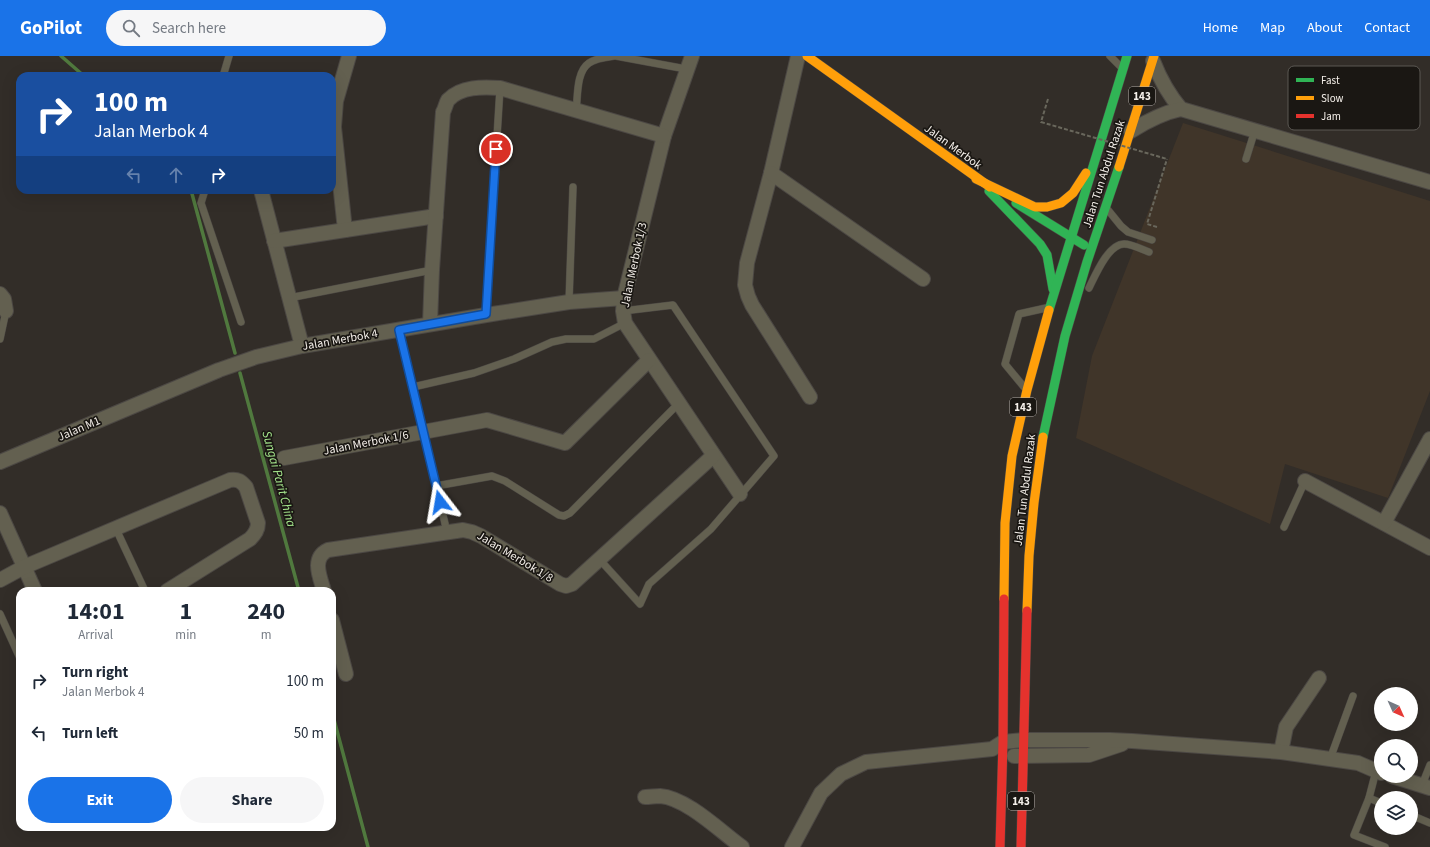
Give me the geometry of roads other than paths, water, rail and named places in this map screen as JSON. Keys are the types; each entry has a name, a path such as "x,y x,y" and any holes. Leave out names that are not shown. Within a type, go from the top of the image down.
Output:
{"main road":[{"name":"Jalan Merbok","path":"807,56 976,178 1072,238 1092,248"},
{"name":"Jalan Tun Abdul Razak","path":"1000,847 999,749 1005,523 1012,456 1027,390 1050,307 1127,56"},
{"name":"Jalan Tun Abdul Razak","path":"1020,847 1029,556 1034,503 1044,433 1064,336 1154,59"},
{"path":"976,178 1035,207 1048,207 1061,203 1073,193 1083,180 1099,149"},
{"path":"976,178 1040,244 1047,255 1054,294"}],"street":[{"path":"336,102 349,56"},
{"path":"798,56 771,173 747,263 745,285 752,305 810,397"},
{"path":"1154,59 1164,87 1181,109 1430,182"},
{"name":"Jalan Merbok 1/3","path":"689,62 664,136 624,311 649,360 740,494"},
{"path":"430,324 432,270 443,112 448,101 458,93 470,89 484,87 500,88 664,136"},
{"path":"1131,131 1155,117 1181,109"},
{"path":"336,146 345,230"},
{"path":"771,173 923,279"},
{"path":"262,194 302,346"},
{"path":"274,241 436,216"},
{"path":"0,294 4,299 6,311"},
{"name":"Jalan Merbok 4","path":"158,395 219,370 256,357 302,346 486,314 569,302 624,311"},
{"name":"Jalan Merbok 1/6","path":"284,458 487,420 565,443 649,360"},
{"name":"Jalan M1","path":"0,462 158,395"},
{"path":"1384,523 1430,439"},
{"name":"Jalan Merbok 1/8","path":"323,587 318,568 319,557 322,553 328,550 463,530 472,532 566,586 572,584 713,456"},
{"path":"0,580 24,567 230,480 237,479 246,487 258,523 258,528 255,534 250,539 173,587"},
{"path":"1305,481 1430,548"},
{"path":"0,513 33,587"},
{"path":"336,635 346,674"},
{"path":"1281,752 1286,727 1319,678"},
{"path":"792,847 821,793 841,774 866,762 999,749 1023,740 1132,741 1281,752 1358,763 1374,770"},
{"path":"999,749 1022,755 1089,755 1132,741"},
{"path":"1414,783 1426,787"},
{"path":"645,797 661,796 694,810 742,847"}],"lane":[{"path":"224,72 229,56"},
{"path":"576,110 580,77 590,62 601,58 615,56 689,62"},
{"path":"1110,56 1123,69"},
{"path":"486,314 500,88"},
{"path":"1246,159 1255,130"},
{"path":"569,302 573,187"},
{"path":"204,194 201,203 241,322"},
{"path":"1105,206 1121,226 1128,232 1152,240"},
{"path":"1064,336 1101,264 1115,247 1123,244 1149,252"},
{"path":"289,298 432,270"},
{"path":"413,387 474,373 514,359 552,342 566,339 594,339 624,311 673,305 774,456 711,529 649,584 640,604 600,560"},
{"path":"1027,390 1005,364 1019,314 1050,307"},
{"path":"0,339 6,311"},
{"path":"399,330 447,532"},
{"path":"436,486 492,476 505,481 559,515 564,516 570,513 678,404"},
{"path":"1284,528 1305,481"},
{"path":"116,529 143,587"},
{"path":"0,614 16,649"},
{"path":"1330,759 1353,696"},
{"path":"1426,787 1430,765"},
{"path":"1374,783 1354,835 1385,847"},
{"path":"1369,798 1374,800"},
{"path":"1418,818 1430,823"}],"waterway":[{"name":"Sungai Parit China","path":"61,56 79,72"},
{"name":"Sungai Parit China","path":"192,194 235,353"},
{"name":"Sungai Parit China","path":"240,373 298,587"},
{"name":"Sungai Parit China","path":"336,727 368,847"}]}
